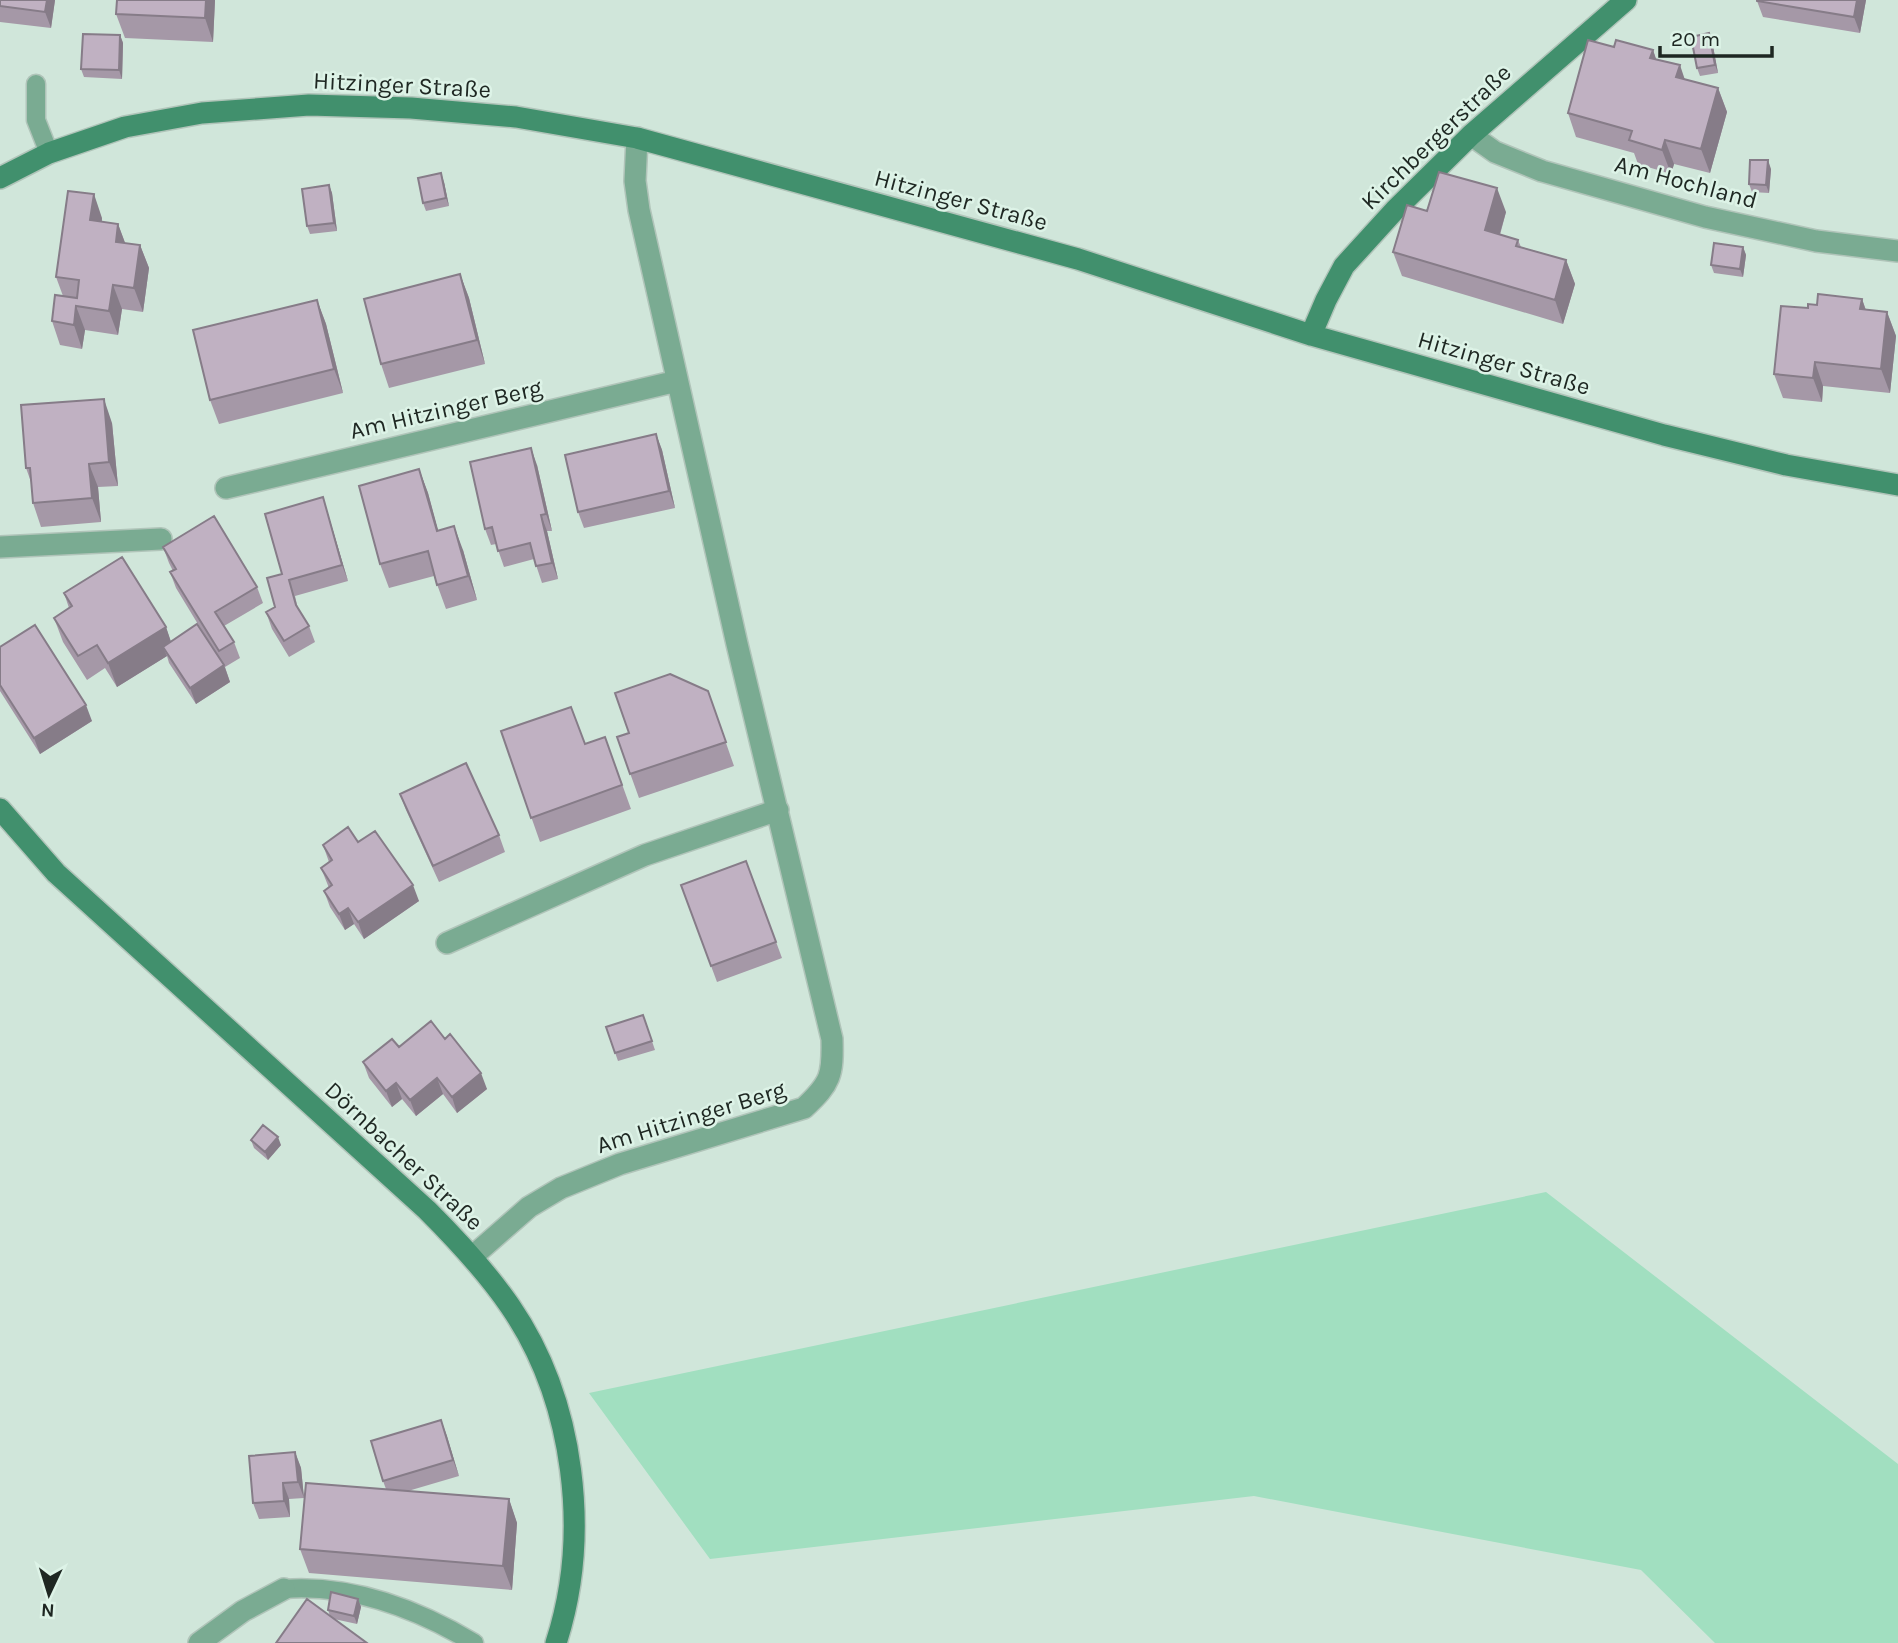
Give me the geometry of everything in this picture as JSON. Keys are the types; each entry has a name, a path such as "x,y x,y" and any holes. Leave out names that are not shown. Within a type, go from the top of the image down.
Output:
{"street":[{"name":"Kirchbergerstraße","path":"1311,335 1344,267 1395,210 1471,135 1626,0"},
{"name":"Hitzinger Straße","path":"0,178 48,153 125,127 189,115 309,105 411,108 516,117 637,138 1077,259 1311,335 1664,435 1786,465 1898,485"},
{"name":"Am Hochland","path":"1471,135 1495,152 1542,171 1705,217 1816,241 1898,251"},
{"name":"Am Hitzinger Berg","path":"472,1256 528,1207 561,1188 620,1164 804,1108 824,1090 833,1066 832,1039 639,210 635,181 637,138"},
{"name":"Am Hitzinger Berg","path":"226,488 677,381"},
{"path":"0,547 161,539"},
{"name":"Dörnbacher Straße","path":"0,809 56,873 427,1210 472,1256 511,1307 539,1357 560,1416 573,1482 573,1555 563,1623 556,1643"},
{"path":"447,943 645,855 778,810"},
{"path":"199,1643 243,1611 284,1589"}],"lane":[{"path":"36,84 36,120 48,153"},
{"path":"284,1589 310,1587 373,1598 448,1628 474,1643"}],"green space":[{"path":"1546,1192 1898,1464 1898,1643 1715,1643 1641,1570 1254,1496 710,1559 589,1393"}],"building":[{"path":"0,0 47,0 45,12 0,6"},
{"path":"117,0 206,0 205,18 116,14"},
{"path":"1757,0 1857,0 1854,17"},
{"path":"1709,33 1715,65 1697,68 1691,37"},
{"path":"83,34 120,35 119,70 81,69"},
{"path":"1588,40 1614,47 1616,40 1653,50 1650,58 1680,65 1676,77 1718,88 1701,149 1665,140 1662,150 1629,140 1632,131 1568,113"},
{"path":"1750,160 1768,160 1766,185 1749,184"},
{"path":"1439,172 1497,188 1485,230 1518,240 1516,246 1566,260 1555,300 1393,252 1407,205 1427,211"},
{"path":"441,173 446,198 423,203 418,178"},
{"path":"329,185 334,223 307,226 302,189"},
{"path":"68,191 94,194 90,220 118,224 116,242 140,245 134,288 113,285 109,311 76,306 74,325 52,321 55,295 77,298 79,280 56,277"},
{"path":"1714,243 1743,247 1740,269 1711,265"},
{"path":"460,274 477,340 381,364 364,299"},
{"path":"1818,294 1862,299 1860,309 1887,312 1881,369 1815,362 1813,378 1774,374 1781,306 1808,308 1808,304 1817,305"},
{"path":"317,300 334,369 210,400 193,330"},
{"path":"104,399 109,462 89,464 92,498 33,503 30,468 26,468 21,405"},
{"path":"656,434 669,491 578,512 565,455"},
{"path":"531,448 546,514 541,515 552,563 536,566 530,543 498,551 492,527 485,529 470,462"},
{"path":"419,469 437,531 454,526 468,576 437,585 428,551 380,564 359,486"},
{"path":"323,497 342,565 289,580 296,605 309,626 284,641 266,612 275,607 267,578 282,574 265,514"},
{"path":"214,516 257,587 215,612 234,642 219,651 170,572 176,569 163,547"},
{"path":"122,557 166,627 108,663 97,645 78,656 54,618 72,606 64,593"},
{"path":"197,624 224,665 190,688 163,647"},
{"path":"35,625 86,705 34,738 0,685 0,647"},
{"path":"670,674 708,691 726,742 630,774 617,737 629,733 615,693"},
{"path":"571,707 585,744 605,737 622,785 531,818 501,731"},
{"path":"466,763 499,835 433,866 400,794"},
{"path":"348,827 358,842 375,831 413,885 358,922 348,908 339,914 324,891 332,885 321,868 332,860 323,845"},
{"path":"746,861 776,942 711,966 681,885"},
{"path":"643,1015 652,1041 615,1053 606,1027"},
{"path":"431,1021 445,1039 450,1034 481,1073 452,1097 437,1078 410,1100 396,1083 386,1091 363,1062 392,1039 399,1047"},
{"path":"263,1125 278,1137 265,1152 251,1140"},
{"path":"441,1420 453,1460 383,1481 371,1441"},
{"path":"295,1452 298,1482 283,1483 284,1501 253,1503 249,1456"},
{"path":"306,1483 509,1499 503,1566 300,1549"},
{"path":"331,1592 358,1599 354,1616 328,1610"},
{"path":"307,1599 367,1643 276,1643"}]}
